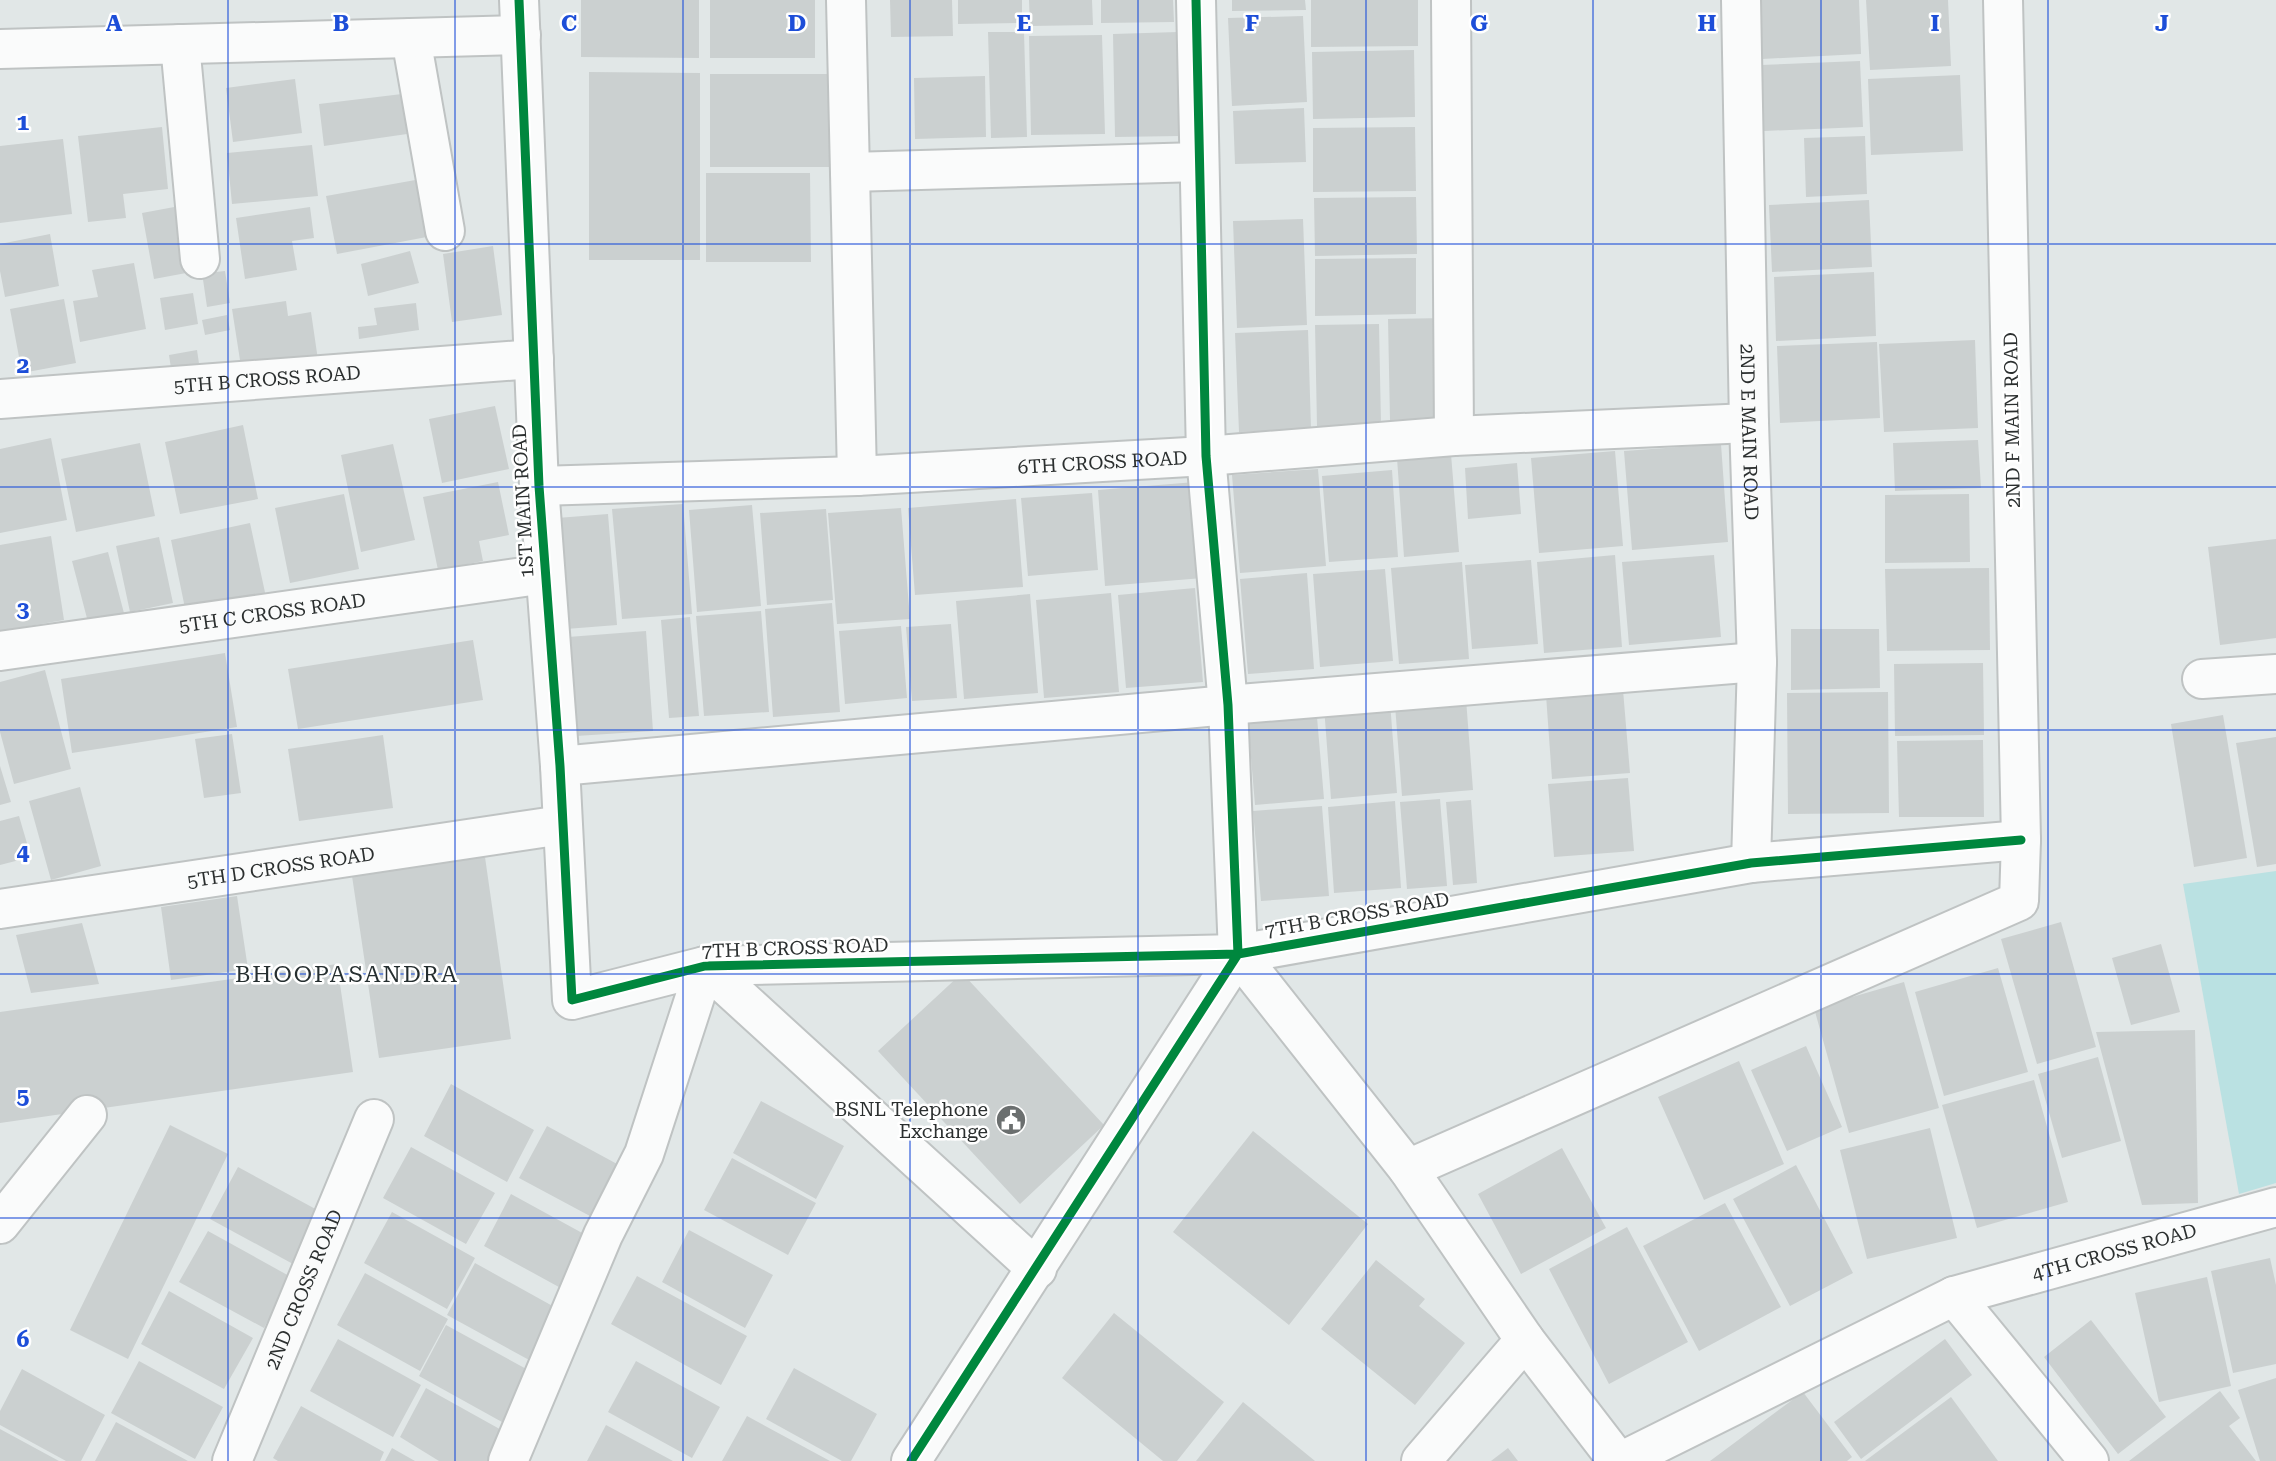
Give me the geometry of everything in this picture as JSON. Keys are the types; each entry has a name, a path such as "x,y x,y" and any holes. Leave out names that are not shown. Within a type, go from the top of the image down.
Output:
{"street":[{"path":"846,0 857,476"},
{"path":"911,1461 1238,954 1228,705 1206,456 1196,0"},
{"path":"1451,0 1454,436"},
{"name":"2ND E MAIN ROAD","path":"1741,0 1749,423 1757,662 1751,863"},
{"name":"2ND F MAIN ROAD","path":"1408,1170 2019,901 2021,840 2003,0"},
{"path":"0,49 411,38 520,18"},
{"name":"1ST MAIN ROAD","path":"520,18 539,486 560,766 572,1000"},
{"path":"411,38 445,231"},
{"path":"180,44 200,259"},
{"path":"850,172 1199,162"},
{"name":"5TH B CROSS ROAD","path":"0,399 534,359"},
{"name":"6TH CROSS ROAD","path":"539,486 857,476 1206,456 1454,436 1749,423"},
{"name":"5TH C CROSS ROAD","path":"0,651 545,574"},
{"path":"560,766 1228,705 1757,662"},
{"path":"2202,679 2276,674"},
{"name":"5TH D CROSS ROAD","path":"0,909 562,825"},
{"name":"7TH B CROSS ROAD","path":"572,1000 705,966 1238,954 1751,863 2021,840"},
{"path":"1238,954 1408,1170 1525,1340 1620,1461"},
{"path":"508,1461 603,1235 644,1154 705,966 1037,1269"},
{"path":"0,1224 87,1115"},
{"name":"2ND CROSS ROAD","path":"232,1461 373,1119"},
{"name":"4TH CROSS ROAD","path":"1620,1461 1954,1296 2276,1206"},
{"path":"1954,1296 2089,1461"},
{"path":"1421,1461 1525,1340"}],"shaded area":[{"path":"2276,871 2276,1183 2239,1194 2183,884"}],"building":[{"path":"581,0 699,0 699,58 581,57"},
{"path":"710,0 815,0 815,58 710,58"},
{"path":"890,0 952,0 953,36 891,37"},
{"path":"958,0 1022,0 1022,23 958,24"},
{"path":"1029,0 1092,0 1093,25 1030,26"},
{"path":"1101,0 1173,0 1174,22 1101,23"},
{"path":"1232,0 1305,0 1306,10 1232,11"},
{"path":"1311,0 1418,0 1418,46 1311,47"},
{"path":"1759,0 1859,0 1861,54 1762,59"},
{"path":"1866,0 1948,0 1951,66 1870,70"},
{"path":"1303,16 1307,102 1232,106 1228,18"},
{"path":"988,32 1024,32 1027,137 991,138"},
{"path":"1178,32 1180,136 1115,137 1113,34"},
{"path":"1102,35 1105,134 1031,135 1029,36"},
{"path":"1414,50 1415,117 1313,119 1312,52"},
{"path":"1860,61 1863,127 1764,131 1761,65"},
{"path":"589,72 700,73 700,260 589,260"},
{"path":"710,74 829,74 829,167 710,167"},
{"path":"1960,75 1963,151 1871,155 1868,79"},
{"path":"985,76 986,137 915,139 914,78"},
{"path":"295,79 302,133 233,142 226,88"},
{"path":"402,94 407,134 324,146 319,104"},
{"path":"1304,108 1306,162 1235,164 1233,111"},
{"path":"162,127 168,189 123,194 126,218 88,222 78,136"},
{"path":"1415,127 1416,191 1313,192 1313,128"},
{"path":"1865,136 1867,194 1806,197 1804,138"},
{"path":"63,139 72,214 0,223 0,146"},
{"path":"312,145 318,196 232,204 227,153"},
{"path":"706,173 810,173 811,262 706,262"},
{"path":"421,179 432,236 337,254 326,196"},
{"path":"1416,197 1417,254 1315,256 1314,198"},
{"path":"1869,200 1872,267 1772,272 1769,205"},
{"path":"185,205 197,271 154,279 142,213"},
{"path":"310,207 314,238 292,241 297,270 245,279 236,218"},
{"path":"1303,219 1307,325 1237,328 1233,221"},
{"path":"50,234 59,286 5,297 0,271 0,244"},
{"path":"493,246 502,315 452,322 443,254"},
{"path":"410,251 419,283 368,296 361,264"},
{"path":"214,257 216,272 225,271 230,303 207,307 200,259"},
{"path":"1416,258 1416,314 1315,316 1315,259"},
{"path":"134,263 146,329 80,342 73,301 98,297 92,270"},
{"path":"1874,272 1876,336 1776,341 1774,277"},
{"path":"193,293 198,324 165,330 160,298"},
{"path":"64,299 76,363 22,373 10,309"},
{"path":"286,301 288,316 311,312 318,360 242,373 232,309"},
{"path":"416,303 419,330 359,339 358,327 377,325 374,308"},
{"path":"227,315 230,330 205,335 202,320"},
{"path":"1445,318 1446,419 1390,420 1388,319"},
{"path":"1379,324 1381,426 1317,426 1315,325"},
{"path":"1308,330 1311,429 1239,432 1235,333"},
{"path":"1975,340 1978,428 1884,432 1879,344"},
{"path":"1877,342 1880,418 1780,423 1777,346"},
{"path":"197,350 200,370 172,375 169,355"},
{"path":"495,406 509,469 442,483 429,419"},
{"path":"243,425 258,499 180,514 165,442"},
{"path":"51,438 67,520 0,533 0,449"},
{"path":"1978,440 1981,488 1895,491 1893,443"},
{"path":"140,443 155,516 76,532 61,459"},
{"path":"393,444 415,540 361,552 341,455"},
{"path":"1721,444 1728,542 1632,550 1624,451"},
{"path":"1615,451 1623,546 1539,553 1531,458"},
{"path":"1451,454 1459,552 1404,557 1397,458"},
{"path":"1517,463 1521,514 1468,519 1465,468"},
{"path":"1318,469 1326,566 1240,573 1232,475"},
{"path":"1392,470 1398,557 1329,562 1322,476"},
{"path":"498,482 509,535 479,541 483,561 438,570 423,497"},
{"path":"1195,482 1203,578 1105,586 1098,490"},
{"path":"1092,493 1098,570 1028,576 1021,498"},
{"path":"344,494 359,569 290,583 275,508"},
{"path":"1969,494 1970,562 1885,563 1885,495"},
{"path":"1016,499 1023,587 915,595 908,508"},
{"path":"683,504 692,614 622,619 612,509"},
{"path":"752,505 761,606 697,612 689,510"},
{"path":"901,508 910,619 837,624 828,513"},
{"path":"826,509 833,600 767,605 760,513"},
{"path":"608,514 617,625 566,629 557,518"},
{"path":"250,523 266,597 186,613 171,540"},
{"path":"51,536 64,620 0,631 0,545"},
{"path":"159,537 173,603 130,612 116,546"},
{"path":"2276,539 2276,638 2220,645 2208,547"},
{"path":"108,552 125,617 89,626 72,561"},
{"path":"1615,555 1622,647 1544,653 1537,562"},
{"path":"1714,555 1721,637 1629,645 1622,562"},
{"path":"1531,560 1538,644 1472,649 1465,565"},
{"path":"1462,562 1469,659 1399,664 1391,568"},
{"path":"1989,568 1990,650 1887,651 1885,569"},
{"path":"1385,569 1393,661 1320,667 1313,574"},
{"path":"1307,573 1314,669 1248,674 1240,579"},
{"path":"1195,588 1203,682 1126,688 1118,595"},
{"path":"1111,593 1119,692 1044,698 1036,600"},
{"path":"1030,594 1038,693 964,699 956,601"},
{"path":"832,603 840,712 773,717 765,609"},
{"path":"761,611 769,712 704,716 696,616"},
{"path":"690,617 699,716 669,718 661,620"},
{"path":"951,624 957,698 912,701 906,627"},
{"path":"901,626 907,698 845,704 839,631"},
{"path":"1791,629 1879,629 1880,688 1791,690"},
{"path":"646,631 653,731 576,736 568,637"},
{"path":"473,640 483,700 298,729 288,669"},
{"path":"225,653 237,727 72,753 61,679"},
{"path":"1983,663 1984,735 1895,736 1894,664"},
{"path":"45,670 71,769 14,784 0,732 0,682"},
{"path":"1623,690 1630,773 1552,779 1546,695"},
{"path":"1888,692 1889,813 1788,814 1787,693"},
{"path":"1466,699 1473,790 1402,796 1395,705"},
{"path":"1390,702 1397,793 1331,799 1324,707"},
{"path":"2223,715 2247,858 2194,867 2171,724"},
{"path":"1317,717 1324,799 1255,805 1248,722"},
{"path":"232,734 241,793 204,798 195,739"},
{"path":"383,735 393,808 299,821 288,749"},
{"path":"2276,737 2276,864 2257,867 2236,743"},
{"path":"1983,740 1984,817 1899,817 1897,741"},
{"path":"0,766 11,802 0,805"},
{"path":"1628,778 1634,851 1554,857 1548,784"},
{"path":"80,787 101,866 51,880 29,801"},
{"path":"1440,799 1447,886 1407,889 1400,802"},
{"path":"1471,800 1477,883 1453,885 1446,802"},
{"path":"1395,801 1401,888 1334,893 1328,807"},
{"path":"1322,806 1329,896 1261,901 1253,811"},
{"path":"19,816 31,857 0,865 0,821"},
{"path":"485,857 511,1039 379,1058 352,876"},
{"path":"237,896 248,969 171,980 161,907"},
{"path":"2061,922 2096,1047 2037,1064 2001,939"},
{"path":"82,923 99,984 31,993 16,935"},
{"path":"2161,944 2180,1012 2131,1025 2112,958"},
{"path":"337,964 353,1072 0,1123 0,1012"},
{"path":"1998,968 2028,1072 1944,1096 1915,992"},
{"path":"962,973 1104,1125 1020,1204 878,1051"},
{"path":"1904,982 1939,1108 1849,1133 1814,1008"},
{"path":"2195,1030 2198,1203 2142,1205 2096,1032"},
{"path":"1806,1046 1842,1127 1787,1151 1751,1070"},
{"path":"2098,1057 2121,1141 2062,1158 2038,1074"},
{"path":"1739,1061 1784,1164 1704,1200 1658,1097"},
{"path":"2034,1080 2068,1202 1977,1228 1942,1105"},
{"path":"451,1084 534,1130 507,1182 424,1136"},
{"path":"761,1101 844,1146 816,1199 733,1153"},
{"path":"170,1125 228,1154 128,1359 70,1330"},
{"path":"547,1126 630,1171 603,1223 519,1178"},
{"path":"1930,1128 1957,1238 1867,1259 1840,1150"},
{"path":"1253,1131 1368,1224 1289,1325 1173,1232"},
{"path":"411,1147 495,1193 466,1244 383,1198"},
{"path":"1562,1148 1606,1228 1521,1274 1478,1194"},
{"path":"732,1158 816,1203 788,1255 704,1210"},
{"path":"1796,1165 1853,1273 1790,1306 1733,1199"},
{"path":"238,1167 321,1212 293,1264 210,1219"},
{"path":"511,1194 595,1240 568,1292 484,1246"},
{"path":"1725,1203 1781,1307 1699,1351 1643,1246"},
{"path":"392,1212 475,1258 447,1309 364,1263"},
{"path":"1627,1227 1688,1342 1609,1384 1549,1269"},
{"path":"689,1230 773,1275 745,1328 662,1282"},
{"path":"208,1231 291,1277 264,1328 179,1282"},
{"path":"2270,1258 2276,1285 2276,1364 2233,1373 2211,1271"},
{"path":"1376,1260 1425,1299 1419,1306 1465,1343 1415,1405 1321,1329"},
{"path":"475,1263 558,1309 531,1361 447,1315"},
{"path":"365,1273 448,1319 420,1371 337,1325"},
{"path":"637,1276 747,1336 721,1385 611,1324"},
{"path":"2207,1277 2231,1386 2159,1402 2135,1293"},
{"path":"169,1291 253,1338 224,1389 141,1344"},
{"path":"1114,1313 1224,1402 1177,1461 1163,1461 1062,1378"},
{"path":"2091,1320 2166,1417 2118,1454 2044,1357"},
{"path":"446,1325 530,1371 502,1422 419,1376"},
{"path":"338,1339 421,1385 393,1437 310,1391"},
{"path":"1945,1339 1972,1375 1861,1459 1834,1422"},
{"path":"139,1361 223,1407 195,1459 111,1413"},
{"path":"636,1361 720,1407 692,1458 608,1412"},
{"path":"794,1368 877,1414 851,1461 842,1461 766,1419"},
{"path":"22,1369 105,1415 81,1461 66,1461 0,1425 0,1411"},
{"path":"2276,1378 2276,1461 2260,1461 2238,1390"},
{"path":"426,1388 505,1432 490,1461 439,1461 400,1437"},
{"path":"2220,1391 2240,1418 2229,1426 2256,1461 2129,1461"},
{"path":"1803,1392 1852,1457 1847,1461 1710,1461"},
{"path":"1951,1397 1998,1461 1865,1461"},
{"path":"1243,1402 1315,1461 1196,1461"},
{"path":"301,1406 384,1452 380,1461 278,1461 273,1458"},
{"path":"747,1416 830,1461 722,1461"},
{"path":"116,1422 188,1461 95,1461"},
{"path":"606,1425 673,1461 587,1461"},
{"path":"0,1429 59,1461 0,1461"},
{"path":"392,1448 415,1461 385,1461"},
{"path":"1508,1448 1518,1461 1491,1461"}],"cycle path":[{"path":"519,0 539,486 560,766 572,1000 705,966 1238,954 1751,863 2021,840"},
{"path":"911,1461 1238,954 1228,705 1206,456 1196,0"}],"place":[{"name":"BSNL Telephone Exchange","path":"1011,1120"}],"district":[{"name":"BHOOPASANDRA","path":"347,974"}]}
